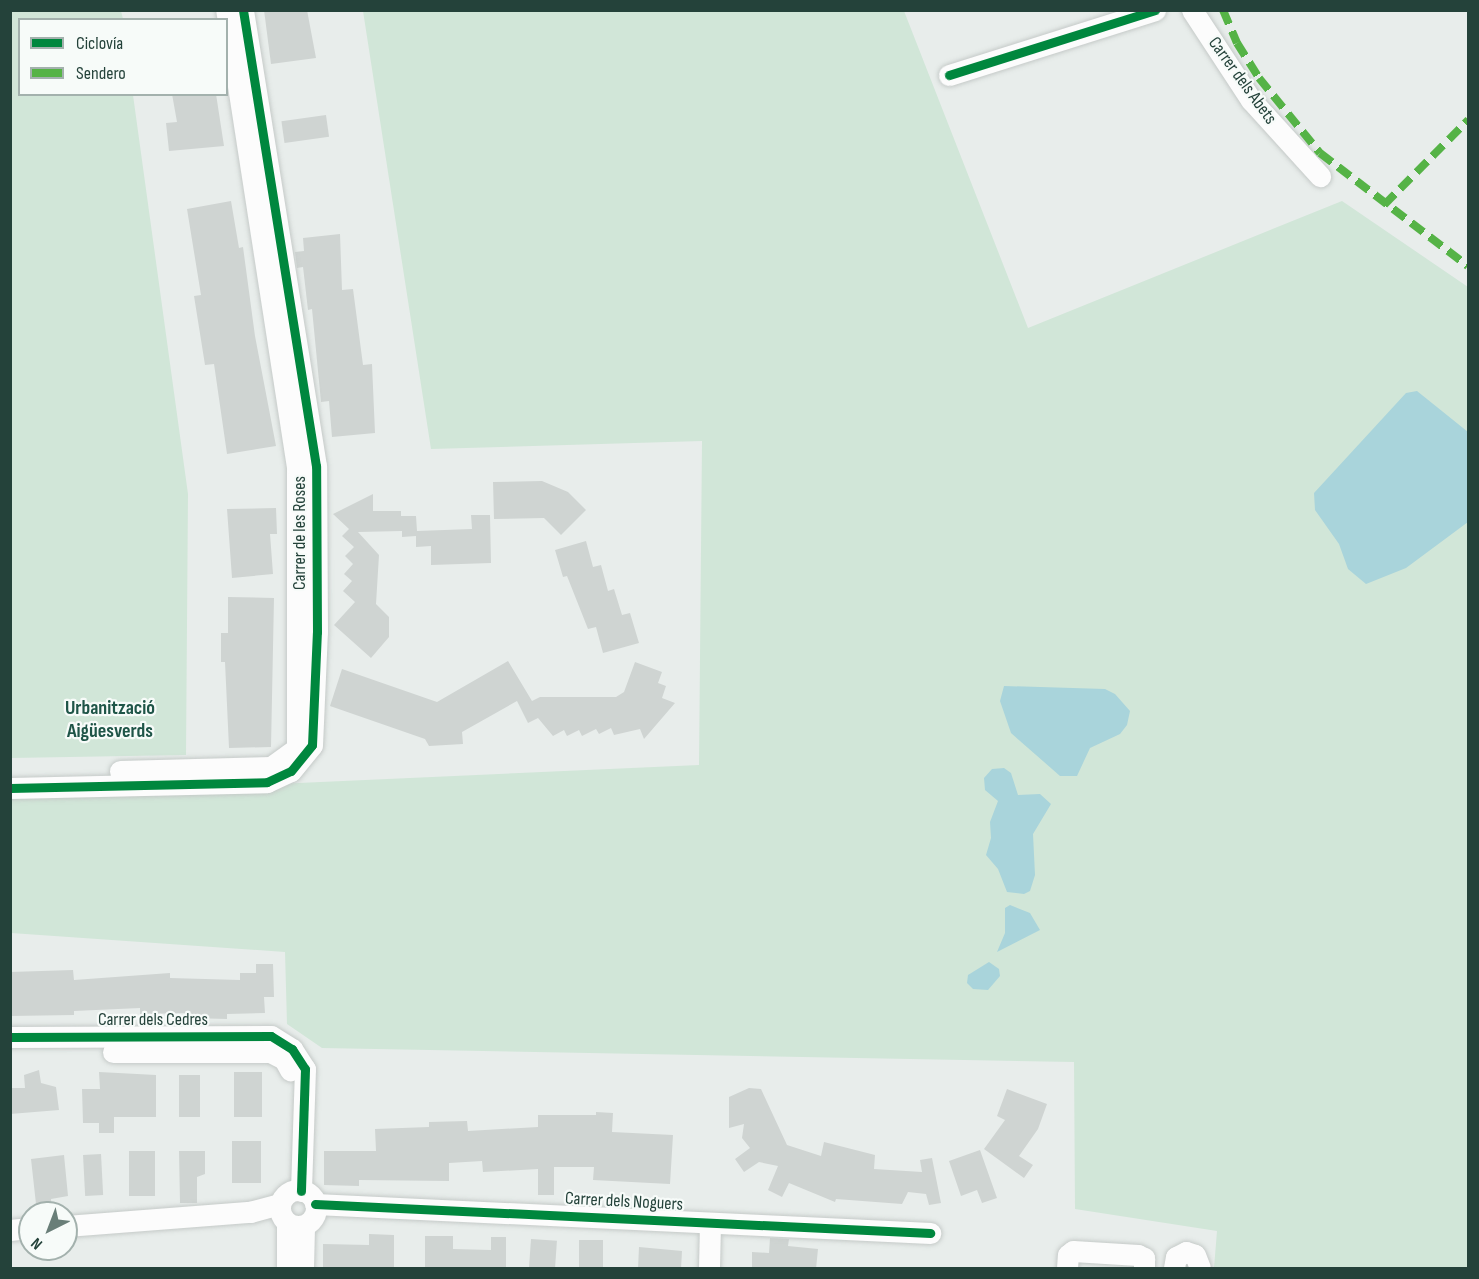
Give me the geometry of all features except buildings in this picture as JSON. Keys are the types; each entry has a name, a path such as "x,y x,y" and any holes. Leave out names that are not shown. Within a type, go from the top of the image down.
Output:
{"street":[{"name":"Carrer de les Roses","path":"10,788 267,782 291,771 312,745 317,632 316,466 243,10"},
{"path":"950,75 1155,10"},
{"name":"Carrer dels Abets","path":"1192,10 1251,100 1320,176"},
{"name":"Carrer de les Roses","path":"10,774 271,767 297,748 297,467 228,23"},
{"name":"Carrer dels Cedres","path":"10,1037 271,1036 288,1054"},
{"name":"Carrer dels Cedres","path":"10,1051 270,1052 288,1054"},
{"path":"287,1269 305,1069 288,1054"},
{"path":"294,1208 303,1269"},
{"name":"Carrer dels Noguers","path":"78,1225 294,1208 930,1233"},
{"path":"709,1269 710,1223"},
{"path":"1067,1269 1068,1255 1073,1251 1104,1260 1138,1255 1156,1268 1186,1252 1198,1258 1200,1269"}],"green space":[{"path":"10,11 121,11 123,18 18,18 18,96 133,96 188,494 186,755 11,758"},
{"path":"363,11 904,11 1028,328 1342,201 1468,287 1468,1268 1214,1268 1217,1231 1075,1209 1074,1062 322,1048 287,1024 285,952 11,933 10,796 699,765 702,441 431,449"}],"water":[{"path":"1417,391 1468,432 1468,522 1406,568 1366,584 1348,569 1339,544 1315,510 1314,493 1406,393"},
{"path":"1004,686 1105,689 1115,694 1130,711 1127,725 1120,734 1090,748 1077,776 1060,776 1011,733 1000,701"},
{"path":"1004,768 1011,773 1018,795 1040,794 1051,804 1033,834 1035,875 1030,891 1024,894 1007,892 998,869 986,855 991,838 990,822 998,801 985,790 984,778 992,769"},
{"path":"1010,905 1030,913 1040,930 997,952 1005,933 1005,908"},
{"path":"989,962 999,969 1000,976 988,990 973,989 967,983 968,975"}],"marked path":[{"path":"1223,10 1237,43 1259,78 1320,153 1468,266"},
{"path":"1384,205 1468,120"}],"cycle path":[{"path":"10,788 267,782 291,771 312,745 317,632 316,466 243,10"},
{"path":"949,75 1155,10"},
{"path":"10,1037 271,1036 292,1049 305,1069 301,1191"},
{"path":"315,1204 930,1233"}],"district":[{"name":"Urbanització Aigüesverds","path":"110,720"}]}
